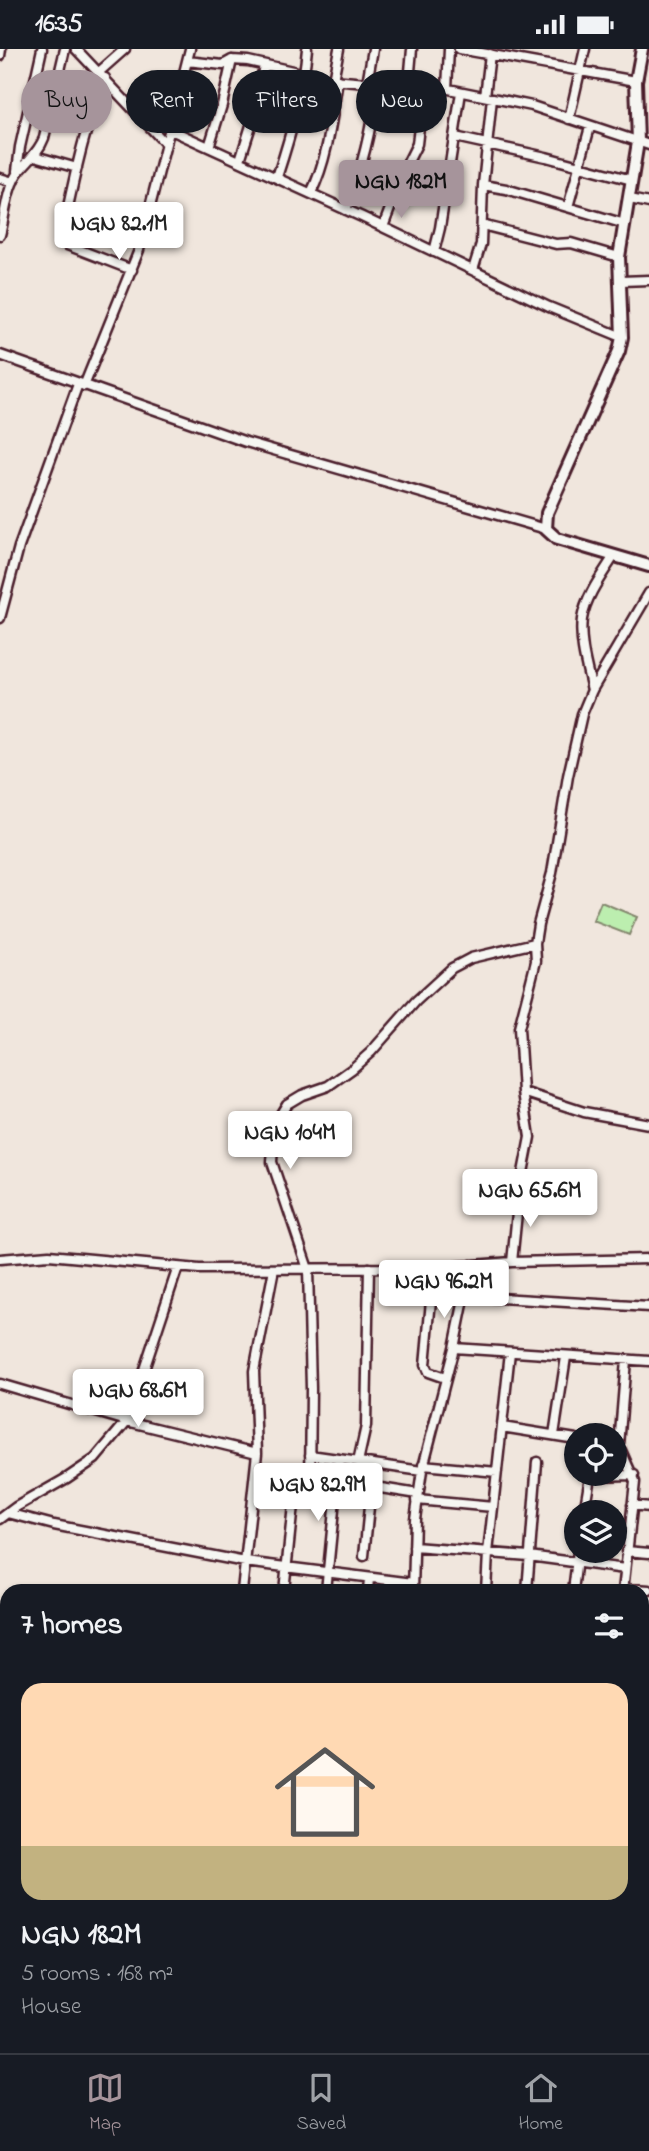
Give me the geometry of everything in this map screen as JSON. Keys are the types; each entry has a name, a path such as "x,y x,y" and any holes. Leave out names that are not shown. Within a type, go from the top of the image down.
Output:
{"street":[{"path":"0,56 1,49"},
{"path":"37,70 41,49"},
{"path":"60,70 65,49"},
{"path":"76,49 97,70"},
{"path":"106,70 125,49"},
{"path":"185,70 190,49"},
{"path":"305,70 307,49"},
{"path":"337,70 339,49"},
{"path":"369,70 373,49"},
{"path":"410,70 412,49"},
{"path":"449,49 447,89 532,106 644,143"},
{"path":"459,49 636,81"},
{"path":"569,119 585,49"},
{"path":"546,529 547,513 619,351 622,337 619,257 632,180 644,143 644,120 636,81 642,49"},
{"path":"473,270 481,244 483,185 488,144 489,97 484,52"},
{"path":"187,61 223,65 232,60 287,70"},
{"path":"209,147 232,60"},
{"path":"240,160 255,113 264,65"},
{"path":"112,86 165,143"},
{"path":"433,251 440,228 461,92"},
{"path":"568,207 590,127"},
{"path":"0,236 2,216 15,179 23,133"},
{"path":"15,179 35,156 45,133"},
{"path":"86,133 61,239 63,243 132,270"},
{"path":"0,618 19,547 81,385 139,250 168,133"},
{"path":"178,133 277,177 549,307 622,337"},
{"path":"277,177 291,133"},
{"path":"311,193 328,133"},
{"path":"346,210 358,179 368,133"},
{"path":"383,227 417,144 418,133"},
{"path":"455,137 632,180"},
{"path":"35,156 77,168"},
{"path":"0,178 15,179"},
{"path":"483,185 506,189 625,224"},
{"path":"630,199 649,203"},
{"path":"482,225 556,244 571,243 619,257"},
{"path":"621,281 649,280"},
{"path":"0,355 246,442 546,529 557,539 649,566"},
{"path":"592,690 583,648 582,619 593,589 614,556"},
{"path":"512,1262 519,1193 530,1137 523,1092 519,1028 536,961 535,943 552,873 568,776 582,714 592,690 649,593"},
{"path":"285,1584 293,1505 295,1500 309,1491 308,1269 272,1162 274,1131 279,1117 287,1104 302,1095 328,1086 352,1069 371,1052 416,1001 452,968 471,958 535,943"},
{"path":"523,1092 584,1112 649,1124"},
{"path":"0,1259 49,1255 178,1267 308,1269 434,1268 512,1262 649,1259"},
{"path":"413,1584 417,1497 422,1468 454,1348 471,1265"},
{"path":"0,1519 95,1459 127,1421 178,1267"},
{"path":"358,1462 366,1426 369,1268"},
{"path":"434,1268 425,1365 428,1372 446,1378"},
{"path":"243,1584 257,1453 254,1371 274,1269"},
{"path":"465,1296 649,1307"},
{"path":"454,1348 649,1361"},
{"path":"486,1584 510,1352"},
{"path":"554,1435 566,1357"},
{"path":"619,1423 626,1360"},
{"path":"0,1384 127,1421 257,1453"},
{"path":"502,1427 564,1437"},
{"path":"310,1455 422,1468 497,1472"},
{"path":"327,1584 339,1459"},
{"path":"527,1584 537,1462"},
{"path":"627,1463 634,1475 627,1543"},
{"path":"585,1500 590,1476 634,1475"},
{"path":"337,1481 417,1497 493,1507"},
{"path":"364,1556 371,1487"},
{"path":"632,1505 649,1507"},
{"path":"8,1513 54,1525 245,1562 398,1584"},
{"path":"414,1547 564,1560"},
{"path":"627,1551 649,1553"},
{"path":"574,1584 576,1563"},
{"path":"583,1563 625,1569"},
{"path":"624,1584 625,1563"},
{"path":"369,1578 369,1584"}],"green space":[{"path":"601,902 637,917 629,935 593,921"}]}
